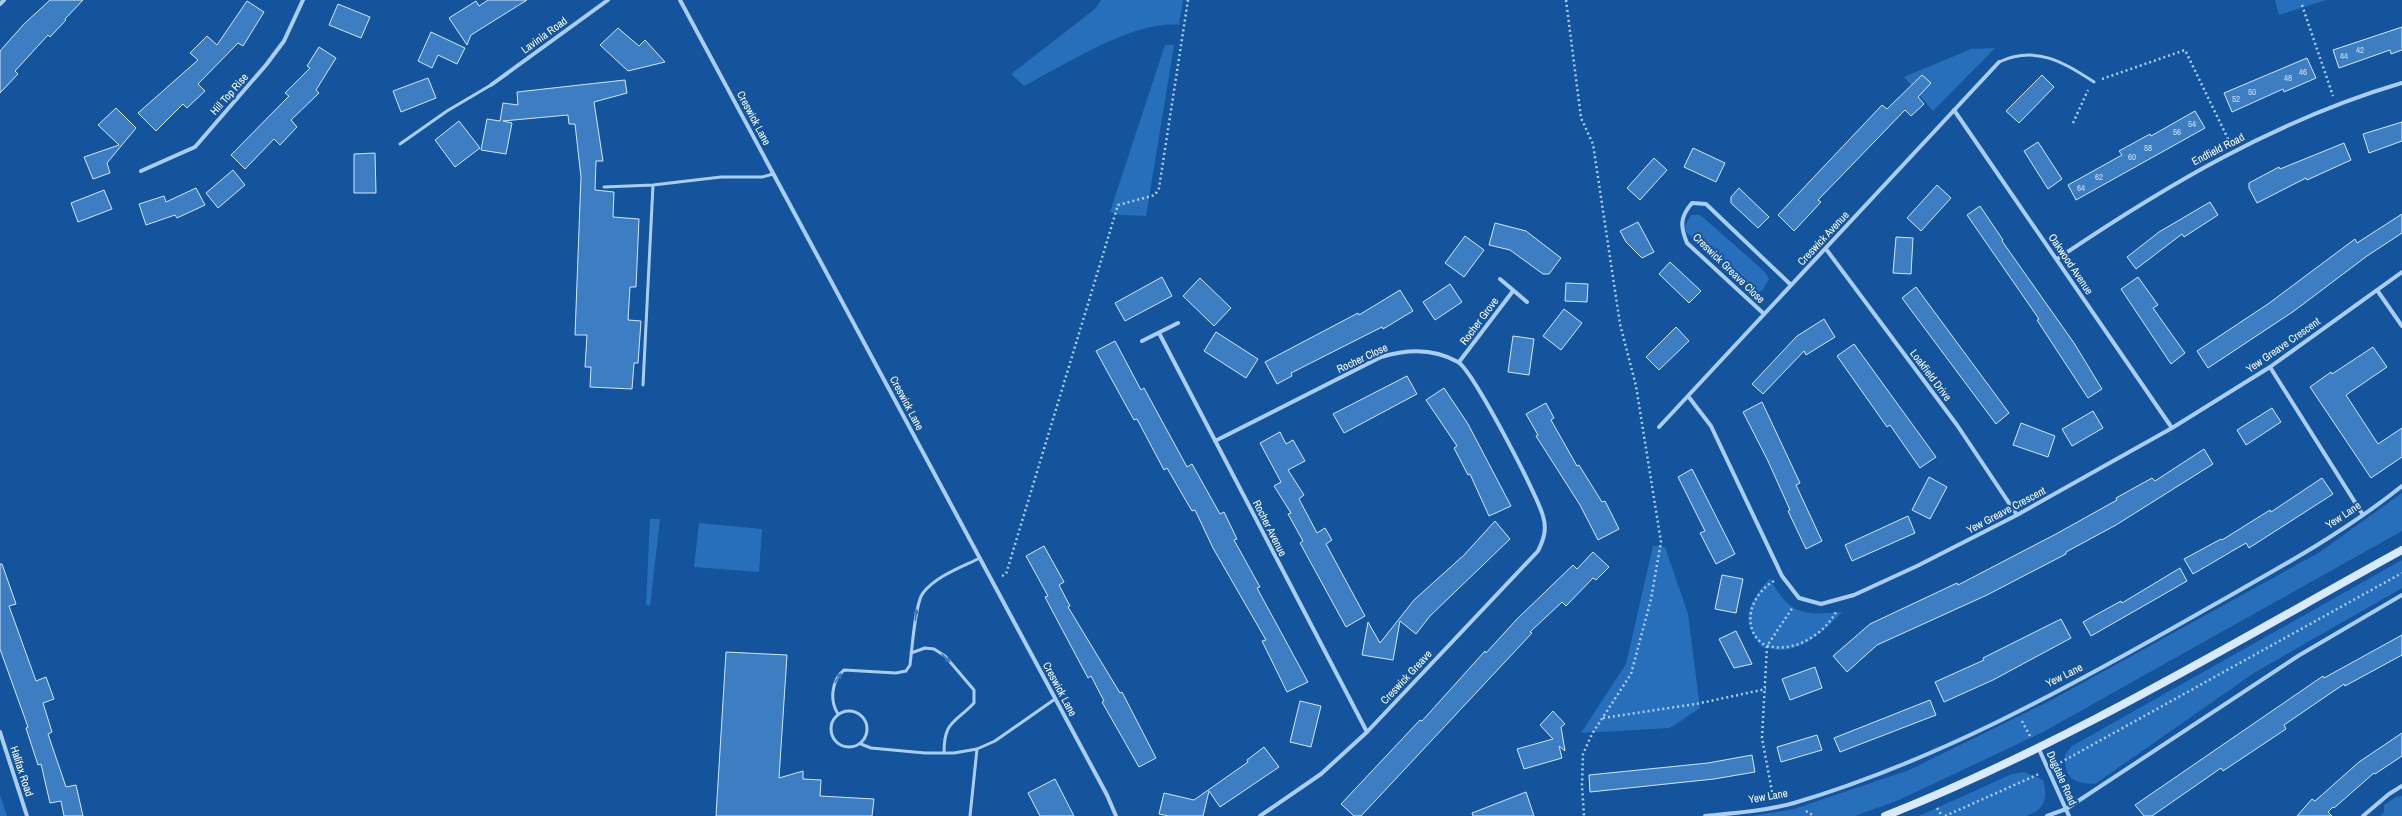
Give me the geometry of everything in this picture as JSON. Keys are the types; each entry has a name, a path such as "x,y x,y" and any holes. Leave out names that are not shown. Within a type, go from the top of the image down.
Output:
{"main road":[{"path":"1885,816 1955,788 2038,747 2402,550"}],"street":[{"path":"0,4 4,0"},
{"name":"Hill Top Rise","path":"141,171 195,147 266,65 284,41 302,0"},
{"name":"Lavinia Road","path":"491,85 608,0"},
{"name":"Creswick Lane","path":"680,0 993,582 1116,816"},
{"name":"Creswick Avenue","path":"1659,427 1999,62"},
{"name":"Endfield Road","path":"2057,259 2132,208 2233,150 2336,104 2402,83"},
{"name":"Oakwood Avenue","path":"1954,110 2172,428"},
{"name":"Creswick Greave Close","path":"1763,314 1687,242 1681,228 1684,213 1692,203 1706,204 1791,285"},
{"name":"Loakfield Drive","path":"1826,249 1957,424 2017,515"},
{"name":"Yew Greave Crescent","path":"1799,598 1820,604 1843,599 1917,566 2017,515 2172,428 2270,366 2402,272"},
{"path":"1500,279 1527,302"},
{"path":"2377,290 2402,326"},
{"name":"Rocher Grove","path":"1459,362 1513,291"},
{"path":"1142,341 1178,323"},
{"name":"Rocher Avenue","path":"1159,333 1367,732"},
{"name":"Rocher Close","path":"1215,441 1381,356 1415,350 1440,355 1459,362"},
{"name":"Creswick Greave","path":"1260,816 1321,774 1367,732 1538,551 1544,540 1545,531 1540,504 1477,385 1459,362"},
{"path":"2270,366 2363,515"},
{"path":"1688,396 1711,426 1782,576 1799,598"},
{"name":"Yew Lane","path":"1705,816 1775,807 1877,775 1935,750 2082,679 2290,562 2363,515 2402,486"},
{"path":"2047,816 2066,809 2298,656 2402,595"},
{"name":"Halifax Road","path":"0,732 27,816"},
{"name":"Dugdale Road","path":"2038,747 2069,816"},
{"path":"2362,816 2389,794 2402,786"}],"lane":[{"path":"1999,62 2011,57 2040,55 2068,65 2094,82"},
{"path":"400,144 447,110 491,85"},
{"path":"604,186 653,185 721,177 762,177 773,174"},
{"path":"643,385 653,185"},
{"path":"838,714 833,706 834,684 841,672 844,670 896,674 906,671 910,665 918,604 922,593 936,581 980,558"},
{"path":"911,652 925,648 934,649 945,656 974,690 974,703 948,725 944,736 944,753"},
{"path":"861,744 867,735 868,729 864,717 851,711 838,714 831,725 833,739 846,747 861,744 871,748 944,753 978,750 994,741 1055,699"},
{"path":"970,816 978,750"}],"path":[{"path":"993,582 1006,574 1118,205 1155,195 1159,188 1188,0"},
{"path":"1566,0 1581,118 1593,144 1620,324 1636,386 1661,542 1652,599 1631,674 1592,734 1582,754 1584,816"},
{"path":"2302,5 2336,104"},
{"path":"2146,64 2185,50 2233,150"},
{"path":"1945,816 2048,770 2402,573"},
{"path":"1782,576 1770,583 1754,602 1749,617 1758,640 1767,646 1788,646 1804,642 1817,635 1834,616 1843,599"},
{"path":"1775,807 1762,738 1766,689 1767,646 1799,598"},
{"path":"1603,718 1696,704 1766,689"},
{"path":"2017,711 2028,734 2038,747"}],"shaded area":[{"path":"1101,0 1183,0 1179,25 1161,25 1142,29 1121,37 1079,56 1024,86 1011,74 1095,9"},
{"path":"2275,0 2326,0 2279,15"},
{"path":"1165,45 1174,45 1146,216 1121,215 1110,212"},
{"path":"1995,48 1933,111 1904,77 1971,49"},
{"path":"1691,215 1700,215 1765,272 1769,279 1762,291 1755,292 1746,288 1686,232 1685,225"},
{"path":"2402,493 2402,531 2043,732 1899,800 1855,816 1752,816 1794,809 1909,770 2048,702 2320,552"},
{"path":"650,519 660,519 650,606 646,605"},
{"path":"699,523 762,529 759,572 694,567"},
{"path":"1653,546 1665,547 1688,614 1700,708 1670,728 1581,733 1626,664"},
{"path":"2402,560 2402,588 2254,673 2095,784 2080,782 2071,778 2068,774 2066,769 2065,754 2072,746"},
{"path":"1770,578 1783,599 1790,606 1798,610 1817,613 1842,612 1823,631 1800,645 1783,650 1762,647 1750,628 1748,619 1752,603"},
{"path":"2024,772 2043,780 2045,792 2044,802 2041,807 2026,816 1919,816 2012,774"},
{"path":"0,795 7,816 0,816"},
{"path":"2402,796 2402,816 2380,816 2384,812 2384,805 2396,797"}],"building":[{"path":"50,0 83,0 50,37 48,35 15,71 18,74 0,93 0,51 24,24"},
{"path":"488,0 527,0 471,35 467,45 449,18 476,1 479,6"},
{"path":"247,1 264,12 243,46 238,43 198,84 205,91 187,108 183,104 156,131 138,113 198,60 190,53 207,36 217,45"},
{"path":"338,4 370,17 361,38 329,25"},
{"path":"2402,27 2402,50 2391,54 2390,50 2339,68 2333,50"},
{"path":"618,28 639,46 645,40 665,62 628,71 600,45"},
{"path":"431,32 465,48 457,64 438,55 432,68 418,61"},
{"path":"319,47 336,58 316,90 319,93 291,120 297,127 280,145 274,139 245,169 231,155 289,96 285,93 310,68 307,66"},
{"path":"2307,58 2316,78 2284,92 2283,89 2232,112 2224,93"},
{"path":"1922,75 1931,83 1918,97 1924,104 1911,116 1905,110 1818,200 1821,202 1794,231 1778,215 1882,105 1887,109"},
{"path":"2042,75 2054,87 2019,123 2006,111"},
{"path":"428,78 436,98 401,112 393,91"},
{"path":"625,80 627,93 594,102 603,161 596,161 595,190 614,192 613,217 639,219 636,287 630,287 628,320 641,321 638,363 634,363 632,389 590,387 591,367 585,367 587,335 575,335 581,177 575,124 569,124 568,115 503,121 512,123 506,154 481,150 487,119 500,121 503,103 518,105 517,92"},
{"path":"116,108 136,128 107,163 110,173 93,179 84,157 119,145 98,125"},
{"path":"2195,111 2205,128 2076,200 2068,185 2122,155 2119,151 2150,134 2151,136"},
{"path":"459,121 480,148 455,167 435,140"},
{"path":"2402,122 2402,141 2369,153 2363,134"},
{"path":"2038,142 2062,179 2048,189 2024,151"},
{"path":"2344,143 2351,160 2307,180 2306,178 2257,203 2249,188 2249,183 2279,167 2280,169"},
{"path":"1693,148 1725,163 1716,182 1684,167"},
{"path":"375,153 376,193 354,193 354,154"},
{"path":"1654,158 1667,170 1640,200 1627,188"},
{"path":"233,170 245,185 218,208 206,193"},
{"path":"1937,185 1951,198 1921,231 1907,218"},
{"path":"196,188 205,205 177,218 175,215 146,225 139,204 164,196 166,202"},
{"path":"1739,188 1769,217 1758,228 1731,203 1731,197"},
{"path":"104,190 112,209 78,222 71,203"},
{"path":"2210,202 2218,215 2184,237 2182,234 2136,269 2127,257 2159,232"},
{"path":"1980,206 2003,240 2002,241 2074,343 2102,389 2088,398 2037,320 2039,319 1967,215"},
{"path":"2402,214 2402,233 2367,256 2294,311 2208,368 2197,351 2268,304 2355,239 2357,243"},
{"path":"1638,222 1654,252 1642,258 1626,242 1620,231"},
{"path":"1495,223 1526,231 1561,258 1549,274 1543,274 1510,250 1489,245"},
{"path":"1465,236 1484,250 1464,277 1445,263"},
{"path":"1896,237 1913,238 1911,274 1893,273"},
{"path":"1670,262 1701,291 1689,303 1659,274"},
{"path":"1162,277 1172,296 1125,321 1115,303"},
{"path":"2138,277 2158,305 2153,308 2185,353 2171,364 2121,289"},
{"path":"1200,278 1231,308 1214,326 1183,296"},
{"path":"1566,283 1588,284 1587,302 1565,301"},
{"path":"1450,284 1462,302 1435,320 1423,302"},
{"path":"1916,287 2009,413 1996,424 1902,298"},
{"path":"1400,290 1413,311 1383,329 1382,327 1291,373 1292,376 1277,384 1265,362 1358,313 1359,315"},
{"path":"1564,309 1582,323 1561,350 1543,336"},
{"path":"1824,319 1835,337 1806,355 1804,351 1763,394 1752,384 1797,336"},
{"path":"1676,327 1689,341 1659,370 1646,357"},
{"path":"1216,332 1258,359 1246,378 1204,351"},
{"path":"1513,336 1534,339 1529,375 1508,372"},
{"path":"1115,341 1141,390 1144,388 1187,467 1192,464 1220,514 1224,512 1237,539 1234,540 1260,587 1257,588 1308,682 1287,692 1262,641 1266,640 1213,548 1195,510 1192,511 1167,468 1164,470 1137,419 1134,420 1096,351"},
{"path":"1854,344 1936,457 1920,468 1890,425 1887,427 1837,356"},
{"path":"2373,347 2387,367 2346,395 2378,444 2402,428 2402,457 2371,478 2310,387 2331,372 2332,374"},
{"path":"1407,376 1417,394 1344,433 1333,414"},
{"path":"1444,388 1468,424 1511,506 1489,516 1470,474 1468,475 1454,448 1457,446 1426,400"},
{"path":"1762,402 1800,483 1796,485 1822,541 1806,549 1788,511 1790,510 1768,461 1743,412"},
{"path":"1546,403 1554,418 1551,420 1577,466 1579,465 1602,502 1605,501 1619,529 1598,540 1580,505 1536,436 1538,435 1526,414"},
{"path":"2272,408 2281,422 2246,445 2237,430"},
{"path":"2093,411 2103,428 2072,446 2062,429"},
{"path":"2021,423 2055,436 2048,457 2013,445"},
{"path":"1280,432 1286,444 1293,440 1305,461 1288,470 1304,495 1299,499 1317,533 1325,528 1332,540 1326,544 1365,616 1346,627 1300,543 1303,541 1288,514 1291,513 1274,486 1281,482 1260,443"},
{"path":"2204,449 2213,464 2116,525 2066,552 2066,554 1987,595 1877,645 1847,672 1833,656 1870,624 1957,583 1958,585 2056,534 2117,500 2116,498 2152,478 2155,481"},
{"path":"1692,469 1735,554 1716,564 1700,533 1705,531 1678,477"},
{"path":"1929,477 1947,487 1930,519 1912,510"},
{"path":"2322,478 2333,494 2249,548 2246,543 2193,574 2184,559 2221,539 2222,540 2270,510 2271,512"},
{"path":"1908,516 1915,533 1852,561 1845,545"},
{"path":"1495,521 1510,539 1430,616 1416,634 1400,621 1393,660 1362,655 1368,622 1380,643 1414,600 1464,555"},
{"path":"1044,546 1064,582 1059,585 1070,606 1068,607 1120,693 1122,692 1156,758 1139,767 1102,702 1104,701 1091,676 1088,678 1045,597 1048,596 1026,556"},
{"path":"1593,552 1609,567 1596,580 1593,578 1566,606 1562,602 1530,632 1532,633 1361,816 1354,816 1341,804 1420,720 1422,721 1485,651 1486,653 1517,619 1573,565 1577,569"},
{"path":"0,564 2,564 16,604 9,606 36,681 46,677 54,699 43,703 52,732 48,734 66,787 76,785 83,816 64,816 61,801 50,803 41,764 38,765 26,728 28,727 0,649"},
{"path":"2180,568 2187,581 2091,636 2083,622 2121,601 2122,603"},
{"path":"1722,575 1743,579 1736,613 1715,609"},
{"path":"2061,619 2071,638 1993,680 1944,702 1935,682 1984,660 1983,658"},
{"path":"1736,631 1752,664 1734,668 1719,639"},
{"path":"2402,635 2402,655 2345,686 2344,684 2284,725 2286,729 2223,771 2221,768 2152,816 2144,816 2135,805 2323,676 2324,678"},
{"path":"726,652 787,655 779,778 803,771 803,779 821,780 820,796 874,799 872,816 716,816"},
{"path":"1815,667 1822,688 1790,700 1782,679"},
{"path":"1930,700 1936,715 1840,752 1834,738"},
{"path":"1300,701 1321,706 1311,747 1290,742"},
{"path":"1553,711 1565,724 1561,727 1565,751 1559,746 1562,758 1524,769 1517,749 1553,739 1540,725"},
{"path":"2402,733 2402,756 2375,774 2374,773 2334,808 2333,807 2328,812 2332,816 2297,816 2312,799 2315,801 2359,762"},
{"path":"1817,735 1822,750 1781,762 1777,747"},
{"path":"1264,747 1279,767 1220,807 1209,791 1203,816 1169,816 1159,814 1164,793 1194,800 1248,762 1247,760"},
{"path":"1752,755 1755,772 1714,779 1590,792 1589,775 1708,763"},
{"path":"1055,779 1074,816 1040,816 1028,793"},
{"path":"1526,792 1534,816 1473,816 1472,813"}]}
